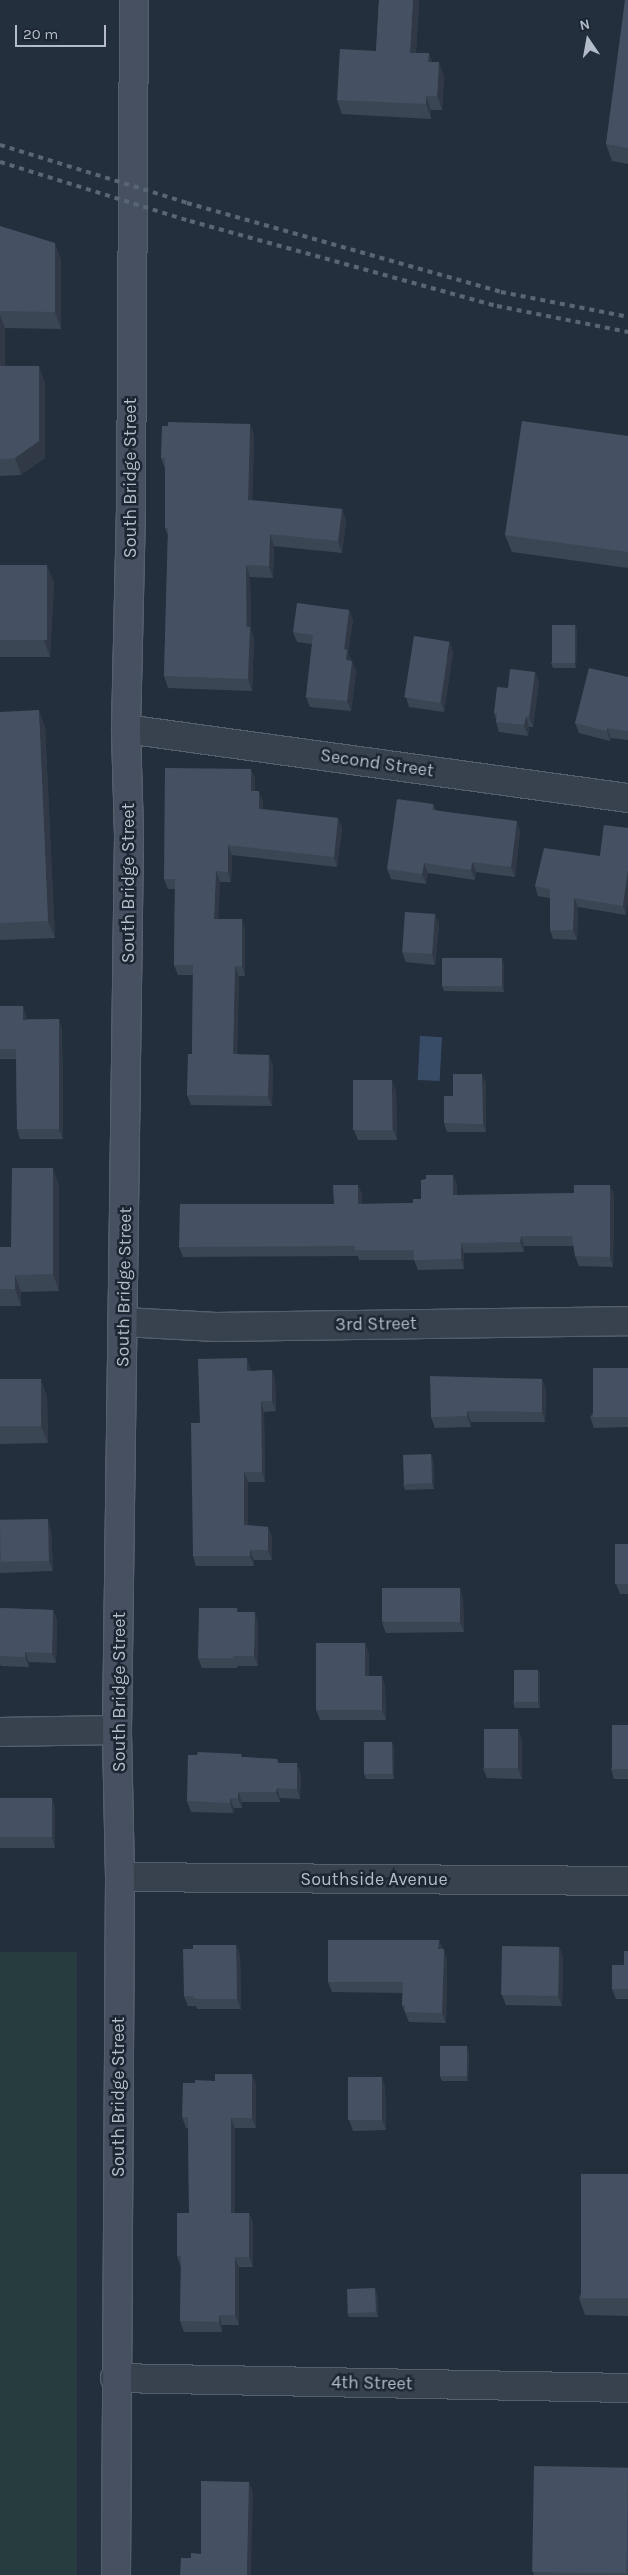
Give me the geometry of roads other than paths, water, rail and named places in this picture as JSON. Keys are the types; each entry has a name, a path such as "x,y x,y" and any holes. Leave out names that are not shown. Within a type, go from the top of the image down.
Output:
{"street":[{"name":"South Bridge Street","path":"116,2575 115,2378 120,1877 117,1730 124,1322 129,833 126,729 131,508 134,0"},
{"name":"Second Street","path":"126,729 628,798"},
{"name":"3rd Street","path":"124,1322 216,1327 628,1321"},
{"path":"0,1732 117,1730"},
{"name":"Southside Avenue","path":"120,1877 628,1881"},
{"name":"4th Street","path":"115,2378 628,2388"}],"water":[{"path":"420,1036 442,1037 440,1081 418,1080"}],"railway":[{"path":"0,145 187,203 501,292 628,317"},
{"path":"0,162 190,221 497,306 628,332"}]}
